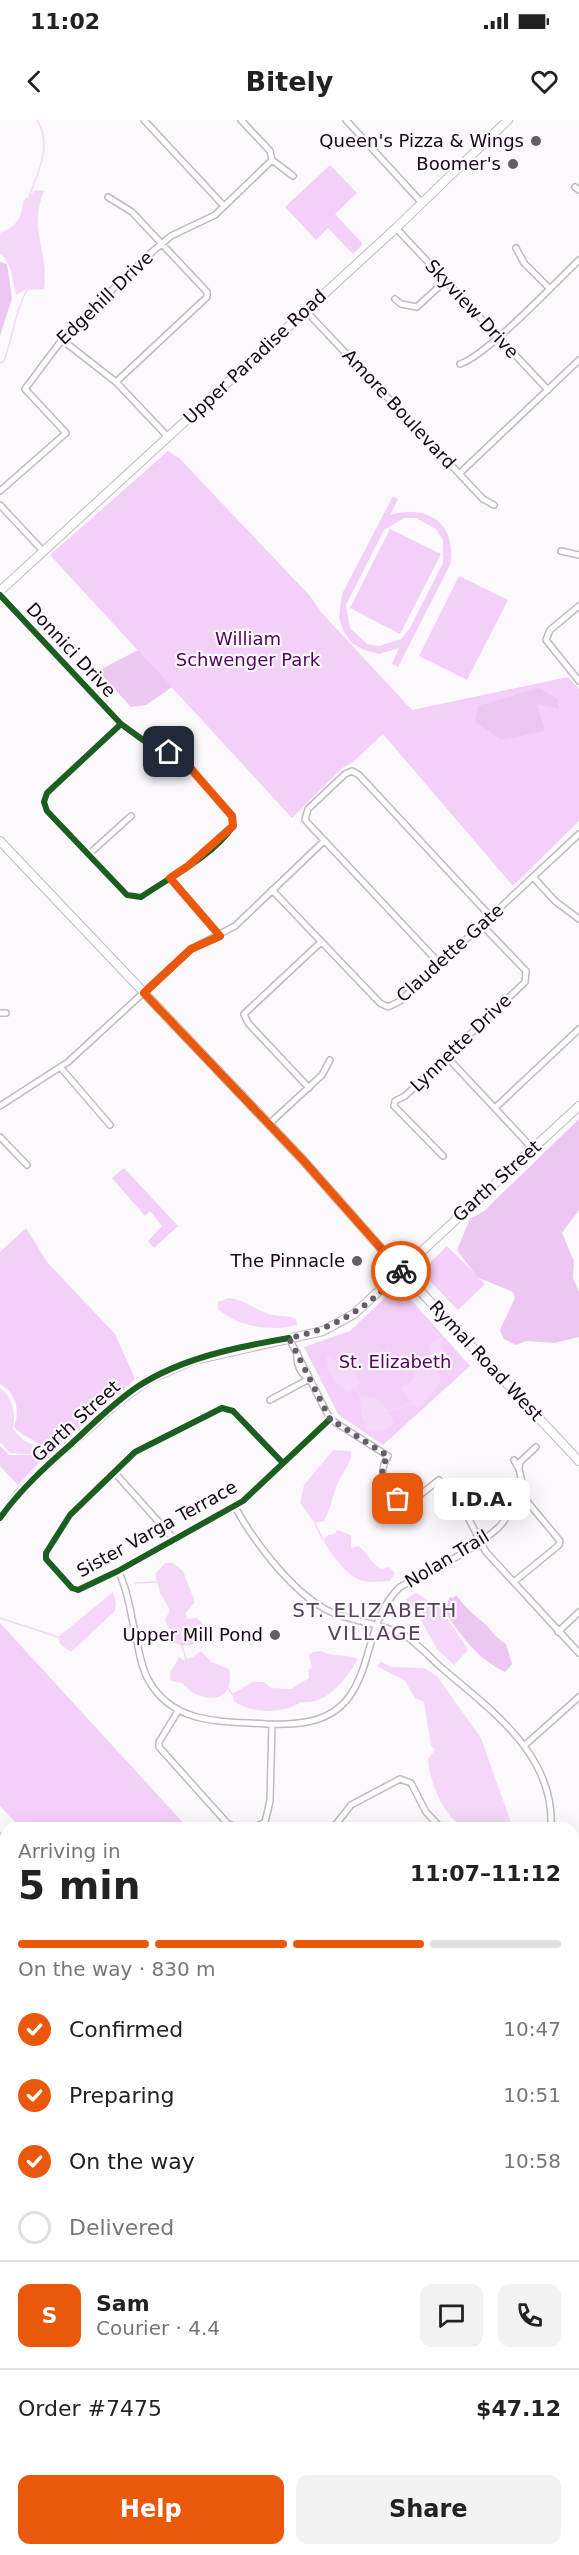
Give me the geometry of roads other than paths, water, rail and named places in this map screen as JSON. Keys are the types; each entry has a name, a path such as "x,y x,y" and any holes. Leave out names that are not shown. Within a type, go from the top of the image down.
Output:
{"main road":[{"name":"Upper Paradise Road","path":"0,593 396,228 508,120"},
{"name":"Rymal Road West","path":"0,840 269,1124 401,1271 579,1461"},
{"name":"Garth Street","path":"0,1518 33,1479 136,1388 165,1371 194,1360 323,1331 344,1320 401,1271 579,1106"}],"street":[{"path":"144,120 225,206"},
{"path":"241,120 270,151 272,160 293,176"},
{"path":"346,120 422,203"},
{"name":"Edgehill Drive","path":"0,491 66,433 25,389 61,339 162,243 179,232 203,222 225,206 272,160"},
{"path":"108,197 132,212 207,292 207,297 116,382"},
{"name":"Skyview Drive","path":"396,228 548,390"},
{"path":"516,248 524,263 549,288"},
{"path":"460,364 469,361 498,336 579,260"},
{"path":"395,299 401,304 417,307 445,281"},
{"name":"Amore Boulevard","path":"306,310 485,501 494,505"},
{"path":"61,339 116,382 168,437"},
{"path":"460,473 579,360"},
{"path":"0,505 43,551"},
{"path":"561,551 579,555 579,562"},
{"name":"Donnici Drive","path":"0,593 121,724 143,740 185,762 232,816 233,826 228,834 170,878 141,897 134,898 127,895 47,811 45,797 121,724"},
{"path":"579,606 550,630 547,637 550,647 579,681"},
{"path":"440,964 305,820 305,814 345,774 352,771 359,775 490,916"},
{"path":"88,854 131,816"},
{"name":"Claudette Gate","path":"272,890 380,1003 388,1007 400,1001 579,834"},
{"path":"0,1106 61,1068 191,949 220,936 235,926 324,841"},
{"path":"533,877 555,900 579,919"},
{"path":"170,878 220,936"},
{"name":"Lynnette Drive","path":"443,1156 394,1107 395,1101 405,1096 447,1057 525,982 528,976 482,925"},
{"path":"309,1088 248,1023 244,1014 321,942"},
{"path":"495,1108 579,1029"},
{"path":"447,1057 533,1149"},
{"path":"269,1124 322,1075 330,1060"},
{"path":"61,1068 110,1125"},
{"path":"0,1137 27,1165"},
{"path":"289,1338 297,1353 296,1361 304,1376 309,1378 330,1419 388,1456 382,1465 381,1475 383,1482 398,1499 409,1502 439,1480 461,1504 481,1542 499,1567 516,1581 558,1632 579,1653"},
{"path":"270,1400 309,1378"},
{"path":"175,1540 114,1472 135,1452 226,1408 233,1411 283,1463"},
{"name":"Sister Varga Terrace","path":"114,1472 70,1515 46,1553 47,1563 72,1588 78,1590 118,1571 235,1507 330,1419"},
{"path":"516,1581 559,1545 560,1541 526,1499 519,1462 536,1447"},
{"path":"514,1460 519,1469"},
{"name":"Nolan Trail","path":"178,1711 206,1721 293,1725 315,1721 341,1705 355,1686 385,1605 400,1587 481,1542 504,1522 514,1504 526,1499"},
{"path":"235,1507 255,1542 309,1598 335,1613 408,1637 496,1713 525,1745 538,1769 546,1796 550,1822"},
{"path":"118,1571 149,1681 178,1711 159,1742 159,1747 226,1822"},
{"path":"558,1632 579,1612"},
{"path":"525,1745 579,1697"},
{"path":"265,1822 270,1801 272,1724"},
{"path":"338,1822 358,1800 392,1781 405,1780 411,1783 426,1812 435,1822"}],"waterway":[{"path":"29,197 40,168 44,149 42,129 37,120"},
{"path":"0,363 4,361 27,290"},
{"path":"356,1387 360,1395"},
{"path":"387,1411 412,1404"},
{"path":"315,1523 323,1540"},
{"path":"135,1583 156,1582"},
{"path":"0,1618 58,1637"},
{"path":"182,1646 186,1659"},
{"path":"226,1685 232,1694"}],"place":[{"name":"Queen's Pizza & Wings","path":"536,141"},
{"name":"Boomer's","path":"513,164"},
{"name":"The Pinnacle","path":"357,1261"},
{"name":"I.D.A.","path":"398,1499"},
{"name":"Upper Mill Pond","path":"275,1635"}],"district":[{"name":"ST. ELIZABETH VILLAGE","path":"375,1622"}],"park label":[{"name":"William Schwenger Park","path":"248,649"},
{"name":"St. Elizabeth","path":"395,1362"}]}
